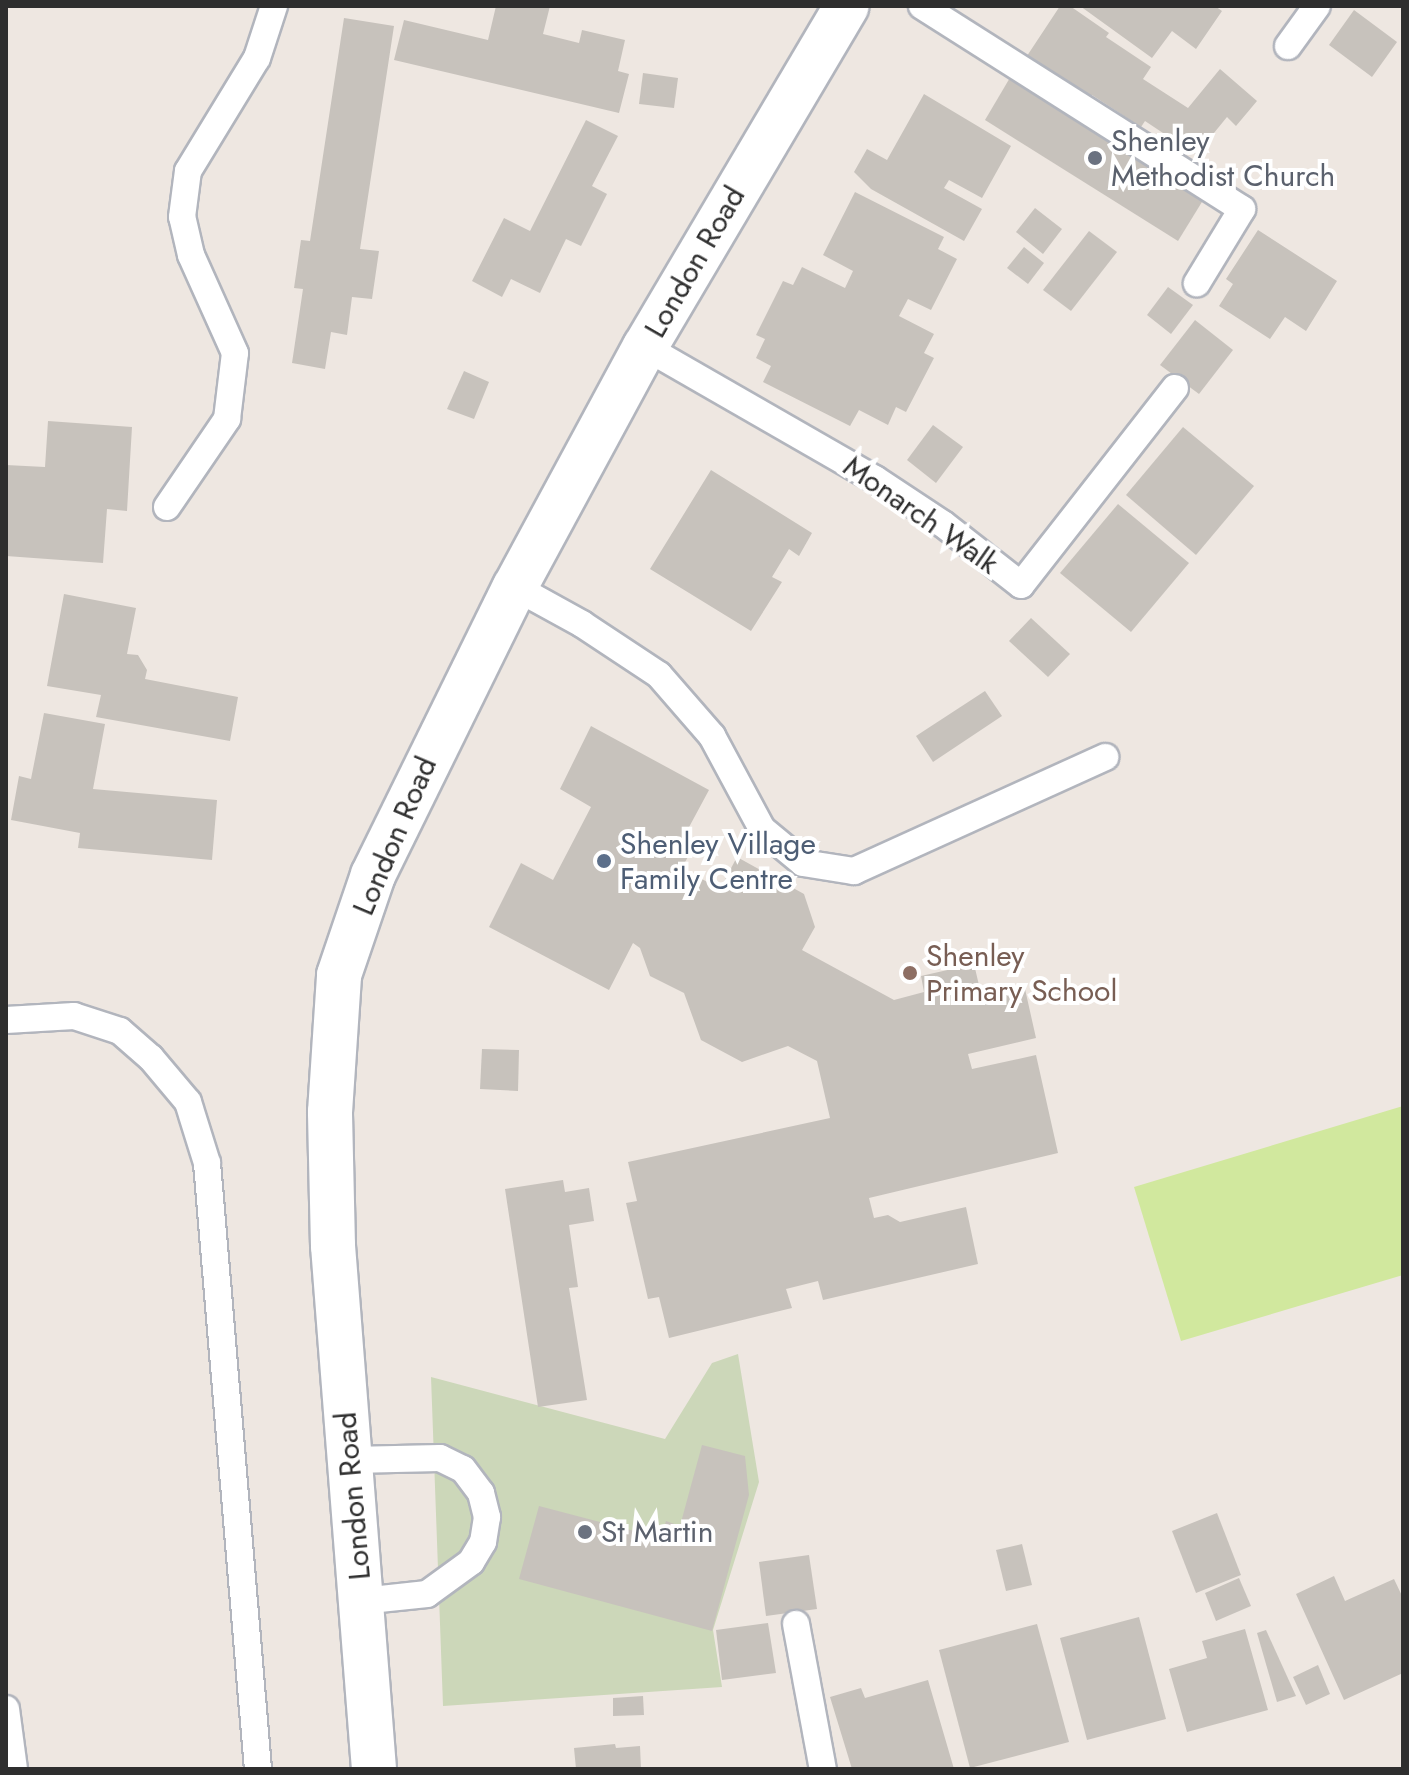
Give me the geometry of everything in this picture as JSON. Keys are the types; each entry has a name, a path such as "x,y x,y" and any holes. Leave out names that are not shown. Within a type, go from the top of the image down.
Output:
{"main road":[{"name":"London Road","path":"374,1769 333,1246 330,1112 339,975 373,875 515,587 645,347 847,6"}],"lane":[{"path":"167,507 227,419 235,353 191,255 182,217 188,171 257,58 274,6"},
{"path":"922,6 1242,209 1197,283"},
{"path":"1288,46 1317,6"},
{"name":"Monarch Walk","path":"645,347 875,479 943,524 1021,585 1175,388"},
{"path":"515,587 582,624 659,675 712,736 762,829 803,863 854,871 1105,757"},
{"path":"6,1020 74,1016 120,1031 151,1058 188,1102 207,1163 258,1769"},
{"path":"351,1460 440,1458 463,1469 481,1493 487,1517 483,1542 471,1562 427,1594 362,1601"},
{"path":"796,1624 823,1769"},
{"path":"6,1709 14,1769"}],"green space":[{"path":"1403,1106 1403,1275 1181,1341 1134,1187"},
{"path":"738,1354 759,1482 713,1630 722,1687 443,1706 431,1377 665,1439 712,1363"}],"building":[{"path":"496,6 550,6 543,34 579,43 582,30 625,40 618,71 629,74 619,113 394,60 404,20 488,40"},
{"path":"1060,6 1070,6 1109,33 1106,37 1151,67 1143,79 1188,108 1220,69 1257,101 1236,126 1227,117 1196,155 1145,121 1141,127 1092,95 1086,105 1021,65"},
{"path":"1080,6 1215,6 1222,11 1196,49 1172,31 1152,58"},
{"path":"1354,10 1397,42 1372,77 1329,45"},
{"path":"344,18 394,26 360,249 379,251 372,299 352,297 347,335 331,332 325,369 292,363 303,289 294,288 301,240 310,241"},
{"path":"643,73 678,78 674,108 639,104"},
{"name":"Shenley Methodist Church","path":"1011,76 1205,197 1178,241 985,120"},
{"path":"924,94 1011,146 982,198 949,180 944,188 982,209 964,241 871,189 854,172 867,149 887,160"},
{"path":"586,120 618,136 592,186 607,194 581,246 566,239 540,293 511,279 502,297 472,281 504,218 530,231"},
{"path":"855,192 944,237 938,249 957,259 931,310 908,299 899,316 934,334 924,353 934,358 906,412 896,407 888,425 859,410 850,426 763,382 771,366 756,358 765,339 756,335 783,281 793,285 802,267 845,288 853,271 823,255"},
{"path":"1035,208 1062,229 1043,254 1016,232"},
{"path":"1258,230 1337,281 1306,331 1285,317 1270,339 1219,306 1233,284 1226,279"},
{"path":"1089,231 1117,252 1071,311 1043,290"},
{"path":"1024,247 1044,263 1028,284 1007,268"},
{"path":"1168,287 1193,305 1171,334 1147,315"},
{"path":"1195,320 1233,350 1199,394 1160,365"},
{"path":"464,371 489,382 474,419 447,409"},
{"path":"48,421 132,427 127,511 107,509 103,563 6,556 6,465 45,467"},
{"path":"933,425 963,447 936,483 907,460"},
{"path":"1183,427 1254,486 1196,555 1126,495"},
{"path":"711,470 812,533 799,556 789,549 772,577 782,582 751,631 650,569"},
{"path":"1118,504 1189,563 1131,632 1060,573"},
{"path":"64,594 136,608 127,654 138,655 147,670 145,679 238,697 230,741 96,717 101,695 47,686"},
{"path":"1031,618 1070,654 1048,677 1009,641"},
{"path":"985,691 1002,716 933,762 916,736"},
{"path":"44,713 105,724 93,789 217,800 212,860 78,848 80,833 11,820 19,776 31,779"},
{"path":"591,726 709,790 681,842 692,849 682,868 720,889 737,857 804,894 815,927 802,950 894,1000 924,992 921,976 974,964 982,998 1025,989 1036,1038 968,1054 972,1069 1036,1055 1058,1153 869,1198 874,1218 888,1215 900,1222 966,1207 978,1264 823,1300 818,1281 786,1289 792,1308 669,1338 659,1297 648,1299 626,1203 637,1201 628,1162 830,1118 817,1061 788,1046 742,1062 701,1040 684,993 650,976 640,948 633,943 609,990 489,927 521,863 553,880 591,807 560,789"},
{"path":"482,1049 519,1050 518,1091 480,1089"},
{"path":"563,1180 565,1192 589,1188 594,1221 569,1225 578,1287 569,1288 587,1400 538,1407 505,1189"},
{"name":"St Martin","path":"702,1445 745,1456 749,1495 712,1631 519,1579 539,1506 661,1538 666,1521 680,1526"},
{"path":"1217,1513 1241,1575 1196,1593 1172,1531"},
{"path":"1022,1544 1032,1585 1006,1591 996,1550"},
{"path":"809,1555 817,1609 766,1616 759,1562"},
{"path":"1334,1576 1345,1601 1394,1579 1403,1598 1403,1673 1344,1700 1296,1594"},
{"path":"1239,1578 1251,1606 1216,1621 1205,1593"},
{"path":"1139,1617 1166,1719 1087,1740 1060,1638"},
{"path":"768,1623 776,1673 722,1680 716,1630"},
{"path":"1037,1624 1069,1742 970,1768 939,1650"},
{"path":"1245,1629 1268,1710 1187,1732 1169,1669 1207,1658 1202,1641"},
{"path":"1266,1630 1296,1696 1277,1702 1257,1633"},
{"path":"1318,1665 1330,1694 1306,1705 1293,1677"},
{"path":"928,1680 954,1769 852,1769 830,1697 861,1688 865,1698"},
{"path":"643,1696 644,1715 613,1716 613,1698"},
{"path":"615,1744 616,1748 640,1746 641,1769 576,1769 574,1748"}],"place":[{"name":"Shenley Methodist Church","path":"1095,158"},
{"name":"Shenley Village Family Centre","path":"604,861"},
{"name":"Shenley Primary School","path":"910,973"},
{"name":"St Martin","path":"585,1532"}]}
